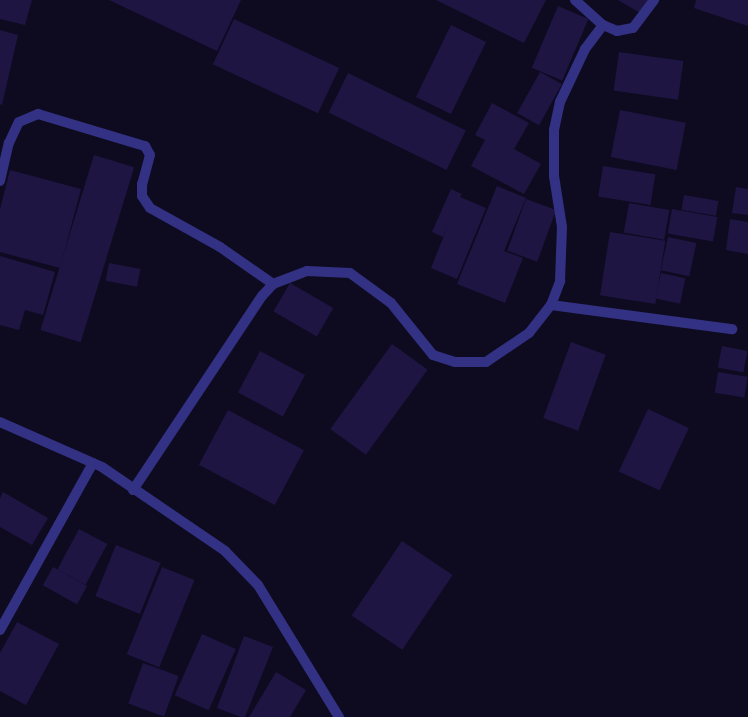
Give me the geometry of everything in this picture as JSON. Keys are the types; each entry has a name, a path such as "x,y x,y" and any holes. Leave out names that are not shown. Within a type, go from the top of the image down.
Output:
{"street":[{"path":"575,0 603,25 617,31 634,28 654,0"},
{"path":"133,490 262,296 273,284 308,271 350,273 391,303 433,355 455,362 486,362 529,333 551,305 560,281 562,226 554,176 554,130 564,95 585,49 603,25"},
{"path":"0,181 9,143 19,122 38,114 146,146 150,155 142,184 142,196 150,208 220,247 273,284"},
{"path":"551,305 732,329"},
{"path":"0,422 93,463 225,551 258,585 339,717"},
{"path":"0,630 93,463"}],"building":[{"path":"0,0 32,0 25,25 0,19"},
{"path":"109,0 241,0 217,51"},
{"path":"436,0 546,0 524,43"},
{"path":"618,0 651,0 642,14"},
{"path":"696,0 748,0 748,26 694,8"},
{"path":"558,6 588,19 562,81 532,68"},
{"path":"234,19 339,68 318,113 213,64"},
{"path":"451,25 486,42 451,114 416,97"},
{"path":"0,30 18,35 2,105 0,104"},
{"path":"619,52 683,61 678,100 614,91"},
{"path":"540,72 562,84 539,125 517,113"},
{"path":"348,73 466,130 446,170 329,113"},
{"path":"492,103 529,123 514,149 541,164 524,194 471,166 485,140 475,135"},
{"path":"620,110 686,123 677,170 611,157"},
{"path":"94,155 134,167 81,342 40,330"},
{"path":"603,166 655,174 650,205 598,197"},
{"path":"10,170 81,189 60,268 0,252 0,209"},
{"path":"497,186 526,198 504,251 523,258 505,303 457,284"},
{"path":"736,187 748,189 748,215 732,213"},
{"path":"451,189 462,194 460,197 486,208 457,279 431,268 449,223 443,237 432,232"},
{"path":"684,195 718,201 716,216 681,210"},
{"path":"526,199 556,210 537,262 507,251"},
{"path":"629,203 669,210 664,240 624,233"},
{"path":"672,209 717,217 713,242 668,234"},
{"path":"730,219 748,222 748,254 726,250"},
{"path":"610,232 665,241 655,304 600,295"},
{"path":"668,237 696,243 689,276 661,270"},
{"path":"0,256 55,272 43,315 25,310 19,330 0,325"},
{"path":"109,263 140,269 137,287 106,281"},
{"path":"661,273 685,278 680,304 656,298"},
{"path":"290,283 333,308 317,337 274,312"},
{"path":"571,342 606,355 578,431 543,418"},
{"path":"392,344 428,370 366,455 330,429"},
{"path":"722,346 748,351 743,373 718,368"},
{"path":"260,351 305,375 283,416 238,392"},
{"path":"718,372 748,377 744,397 715,393"},
{"path":"648,409 689,428 660,491 619,472"},
{"path":"228,410 304,450 275,505 199,465"},
{"path":"3,492 48,518 32,545 0,527 0,498"},
{"path":"79,529 107,544 86,585 57,570"},
{"path":"402,541 453,575 402,650 352,616"},
{"path":"116,545 161,563 140,614 95,596"},
{"path":"53,567 87,586 77,604 43,585"},
{"path":"162,567 194,580 159,667 127,654"},
{"path":"17,622 59,644 26,705 0,691 0,653"},
{"path":"202,634 236,649 209,710 175,695"},
{"path":"244,636 273,647 245,717 241,717 217,708"},
{"path":"143,663 179,676 164,716 128,703"},
{"path":"276,672 306,690 290,717 249,717"}]}
